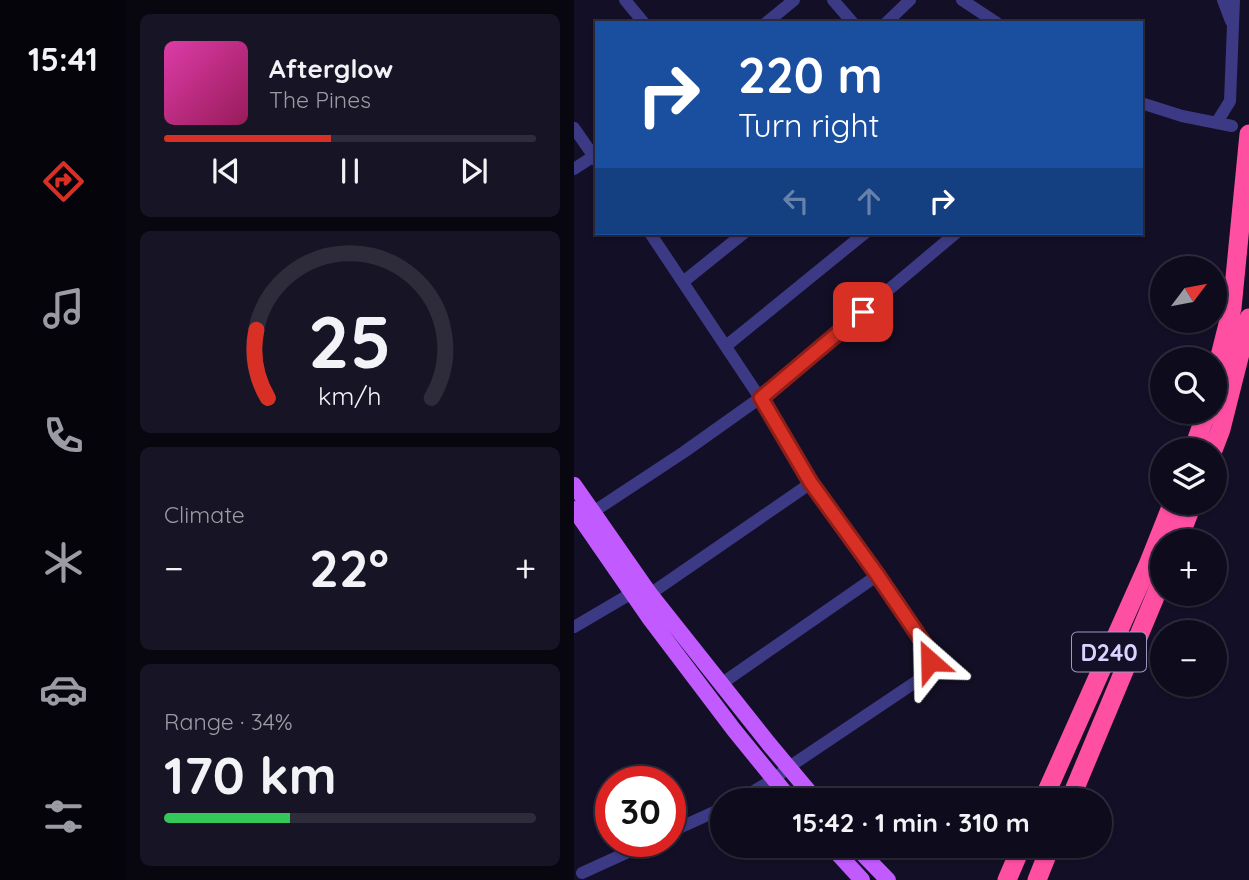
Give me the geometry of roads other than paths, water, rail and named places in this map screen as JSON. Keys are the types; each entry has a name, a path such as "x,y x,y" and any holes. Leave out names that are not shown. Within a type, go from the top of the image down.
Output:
{"highway":[{"path":"1222,347 1232,308 1240,130"},
{"path":"1218,438 1249,318"},
{"name":"D240","path":"1047,788 1168,515"},
{"name":"D240","path":"1075,788 1151,606"},
{"path":"1007,880 1016,858"},
{"path":"1037,880 1046,858"}],"main road":[{"path":"574,485 650,594 806,788"},
{"path":"574,509 632,593 734,730 781,788"},
{"path":"842,858 862,880"},
{"path":"867,858 888,880"}],"street":[{"path":"768,21 794,0"},
{"path":"833,0 851,21"},
{"path":"888,21 910,0"},
{"path":"962,0 994,21"},
{"path":"1223,0 1233,24"},
{"path":"1217,122 1230,101 1234,0"},
{"path":"629,1 643,21"},
{"path":"1143,104 1240,130"},
{"path":"574,128 595,156"},
{"path":"574,169 595,158"},
{"path":"651,235 761,398 811,483 925,645 930,661 923,677 759,788"},
{"path":"683,282 742,235"},
{"path":"726,346 863,235"},
{"path":"593,512 761,398 954,235"},
{"path":"650,594 811,483"},
{"path":"721,684 878,575"},
{"path":"574,627 632,593"},
{"path":"686,825 710,814"},
{"path":"581,873 617,857"}]}
